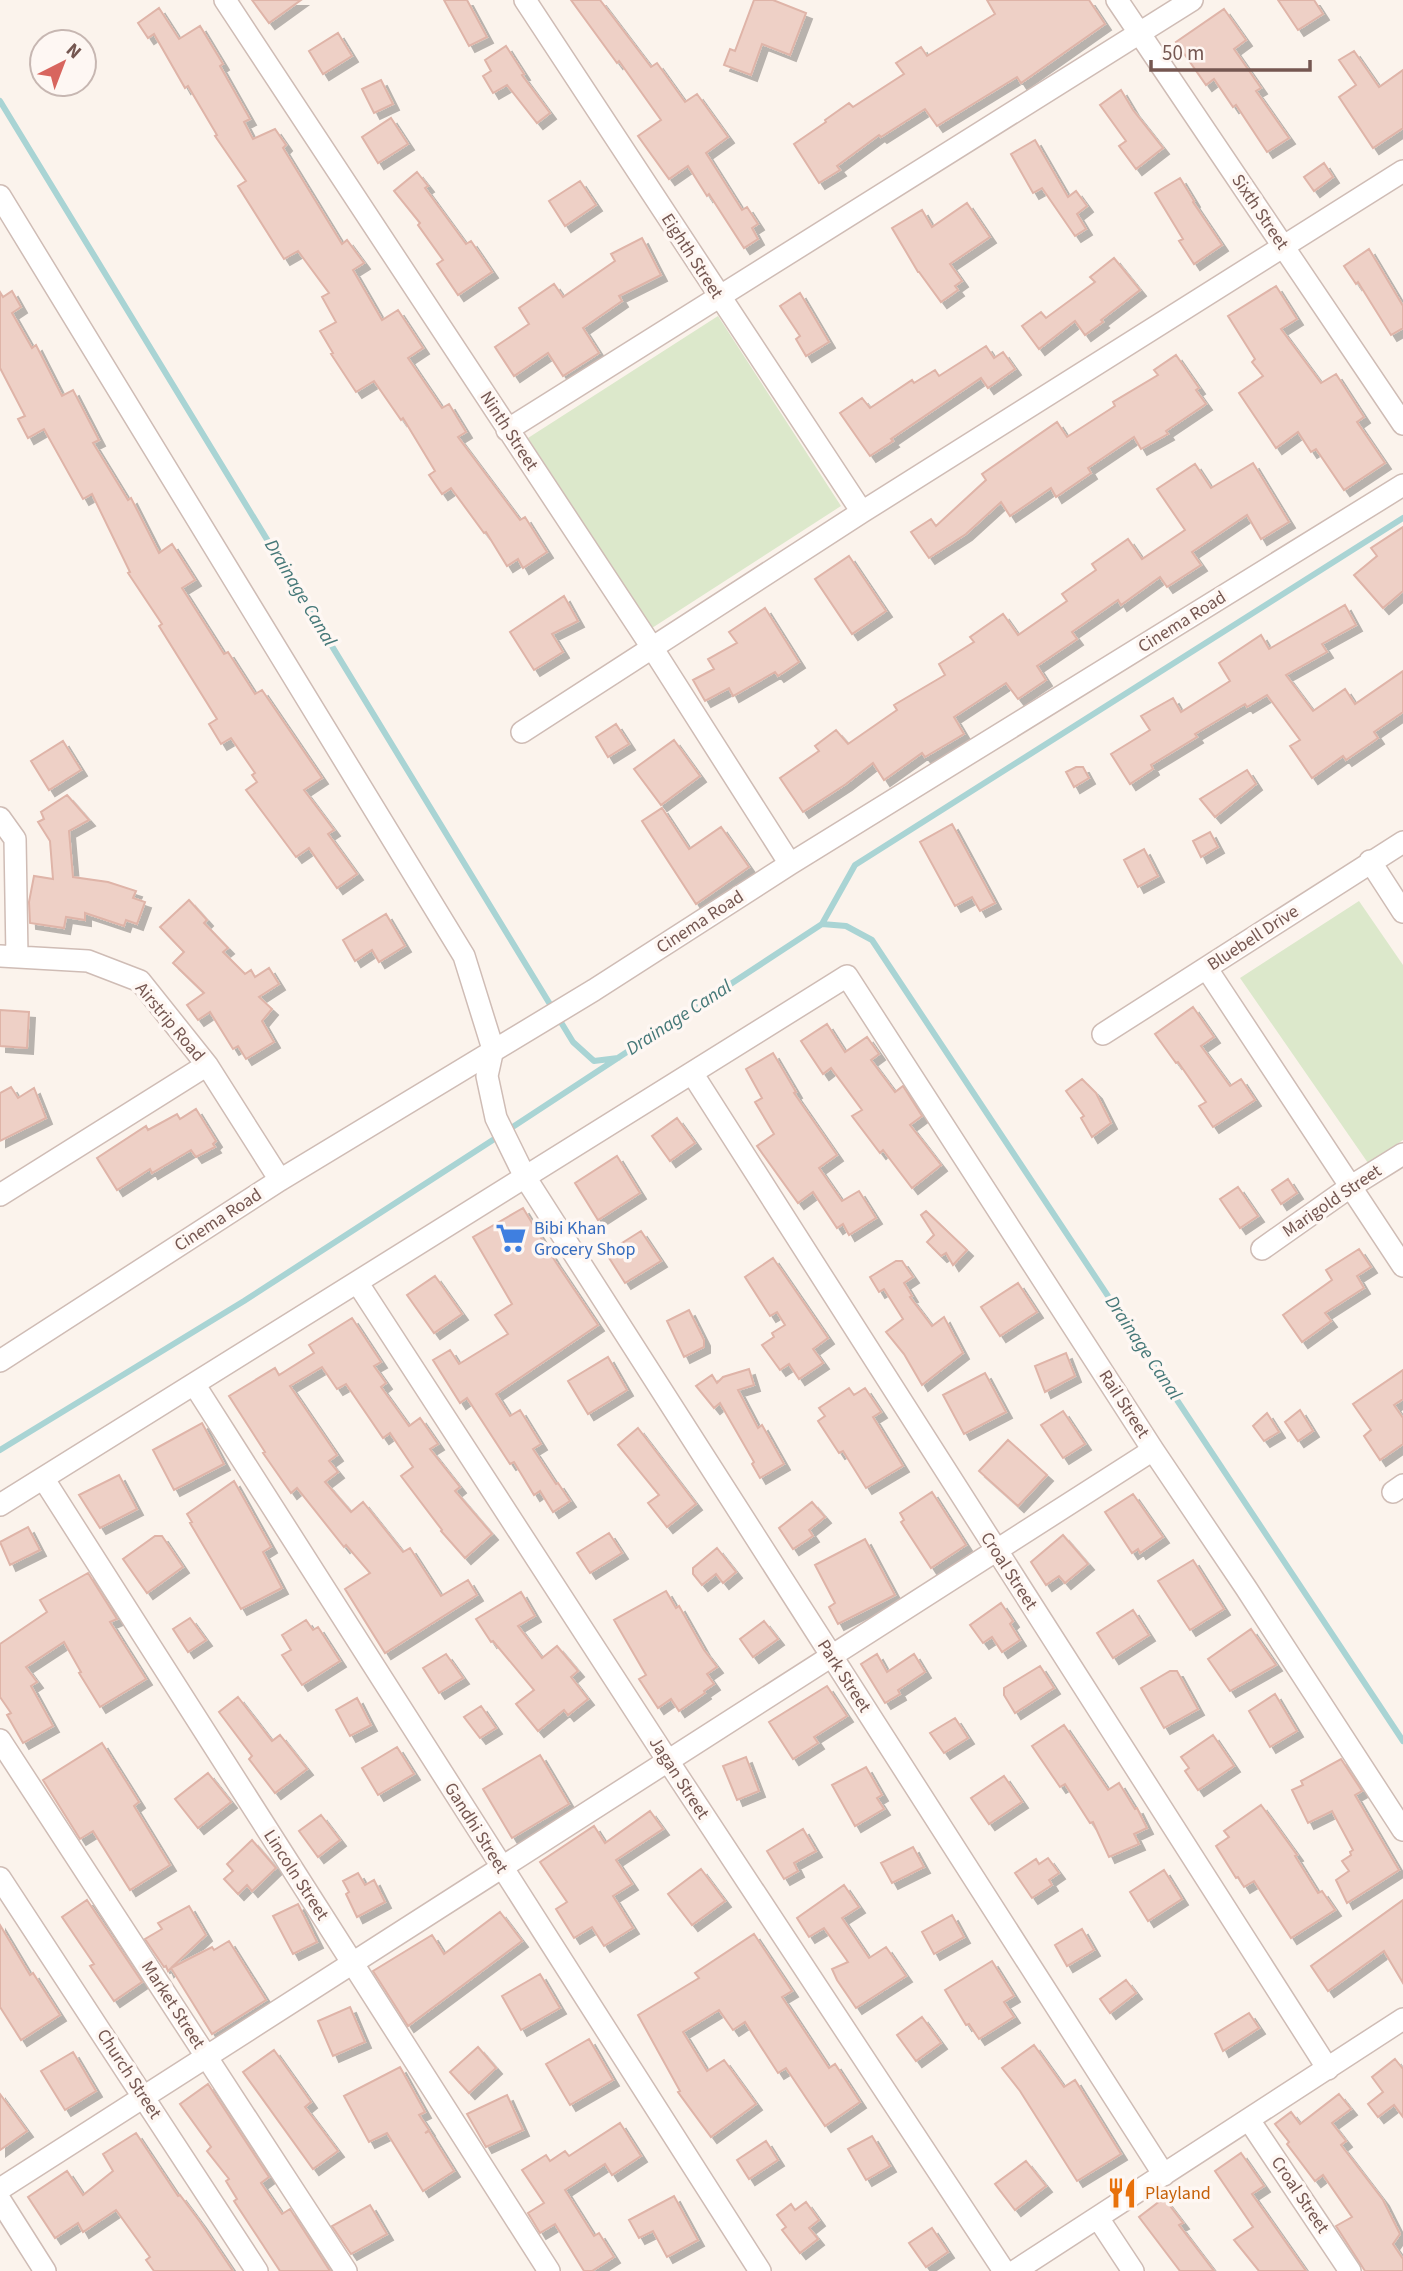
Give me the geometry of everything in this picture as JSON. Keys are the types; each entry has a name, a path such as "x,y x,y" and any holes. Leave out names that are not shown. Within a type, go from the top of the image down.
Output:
{"street":[{"name":"Ninth Street","path":"225,0 653,649 790,864"},
{"name":"Eighth Street","path":"525,0 862,512"},
{"name":"Sixth Street","path":"1117,0 1403,424"},
{"path":"507,429 1192,0"},
{"path":"523,732 862,512 1403,172"},
{"path":"0,196 464,956 493,1049"},
{"name":"Cinema Road","path":"0,1361 280,1180 594,990 790,864 1403,485"},
{"path":"0,818 15,839 8,956"},
{"name":"Bluebell Drive","path":"1103,1034 1403,842"},
{"path":"1370,861 1403,912"},
{"name":"Airstrip Road","path":"8,956 88,961 140,981 207,1065 280,1180"},
{"path":"1207,969 1403,1266"},
{"name":"Rail Street","path":"692,1073 847,976 1153,1450 1403,1830"},
{"name":"Park Street","path":"493,1049 487,1076 496,1118 525,1177 1164,2175"},
{"path":"0,1195 207,1065"},
{"path":"0,1505 692,1073"},
{"name":"Croal Street","path":"692,1073 1328,2069"},
{"name":"Marigold Street","path":"1262,1249 1350,1187 1403,1154"},
{"name":"Jagan Street","path":"357,1282 1004,2271"},
{"name":"Gandhi Street","path":"194,1384 760,2271"},
{"path":"0,2189 1153,1450"},
{"name":"Lincoln Street","path":"43,1478 549,2271"},
{"name":"Market Street","path":"0,1740 346,2271"},
{"name":"Church Street","path":"0,1878 257,2271"},
{"path":"1015,2271 1403,2019"},
{"name":"Croal Street","path":"1249,2120 1350,2271"},
{"path":"0,2200 45,2271"},
{"path":"1098,2218 1133,2271"}],"green space":[{"path":"718,316 841,506 652,628 528,438"},
{"path":"1359,901 1403,965 1403,1140 1368,1163 1240,978"}],"building":[{"path":"252,0 301,0 269,23"},
{"path":"444,0 467,0 487,37 469,46"},
{"path":"571,0 600,0 651,67 657,63 685,102 697,94 728,137 706,153 742,210 747,207 758,224 752,228 758,239 744,248 688,166 669,179 638,136 661,120"},
{"path":"754,0 773,0 806,13 790,55 762,44 751,75 724,65 730,49 735,51"},
{"path":"987,0 1089,0 1105,24 1021,83 1017,77 937,126 925,109 881,137 879,135 837,166 840,170 819,183 794,144 849,103 853,107 904,74 896,63 921,47 927,56 995,14"},
{"path":"1278,0 1314,0 1323,14 1298,30"},
{"path":"159,8 179,39 200,26 223,64 220,66 250,119 244,122 253,139 275,129 286,145 283,148 342,244 347,240 364,263 353,270 382,320 398,310 423,348 408,358 442,408 449,404 466,432 458,437 520,520 525,517 547,552 523,568 518,559 507,566 486,532 484,533 451,488 442,494 429,475 435,471 403,418 401,420 374,381 356,392 331,354 333,353 320,331 336,322 322,297 329,293 298,251 284,259 238,186 246,181 215,136 217,135 188,86 185,88 154,34 148,38 138,23"},
{"path":"1224,9 1246,40 1234,49 1261,88 1256,91 1289,138 1267,152 1236,105 1233,107 1214,79 1206,85 1176,42"},
{"path":"338,33 352,56 323,74 309,51"},
{"path":"506,46 524,74 522,75 550,113 537,123 507,85 493,93 483,76 491,71 485,60"},
{"path":"1354,51 1379,87 1403,70 1403,128 1373,148 1339,97 1356,85 1339,60"},
{"path":"381,80 393,104 374,113 362,89"},
{"path":"1121,90 1163,148 1136,169 1119,146 1126,141 1100,105"},
{"path":"391,118 408,144 378,163 362,137"},
{"path":"1035,140 1068,197 1076,191 1087,206 1077,214 1086,229 1075,236 1042,188 1033,193 1011,154"},
{"path":"1324,163 1333,177 1314,191 1304,177"},
{"path":"417,172 428,186 425,188 466,244 471,241 492,272 458,295 437,264 443,260 418,225 420,223 394,191"},
{"path":"1180,178 1222,245 1194,264 1179,241 1183,239 1155,193"},
{"path":"580,181 596,205 565,226 549,201"},
{"path":"967,203 990,237 950,264 962,281 955,286 958,290 941,302 918,272 892,228 922,210 932,227"},
{"path":"642,238 661,275 619,296 622,301 583,328 599,353 563,376 548,353 514,376 495,347 529,324 519,308 554,284 563,297 615,261 611,254"},
{"path":"1369,249 1403,306 1403,328 1391,335 1358,282 1356,284 1344,266"},
{"path":"1114,258 1140,290 1085,335 1075,321 1039,349 1022,326 1041,312 1046,318 1095,282 1090,277"},
{"path":"1276,286 1297,319 1281,329 1321,383 1336,374 1364,417 1357,422 1385,463 1344,490 1316,449 1311,452 1298,432 1276,448 1239,393 1263,376 1252,362 1255,359 1228,316"},
{"path":"12,291 21,307 12,313 32,348 36,345 62,396 73,390 99,440 93,443 128,500 131,498 159,553 172,544 195,580 182,588 224,654 228,652 255,694 262,690 322,778 304,790 334,830 328,834 357,874 337,888 309,848 296,857 246,790 257,782 252,775 255,773 231,738 221,744 209,724 217,719 159,626 162,624 128,573 130,572 92,494 83,499 44,429 28,438 18,419 25,416 0,368 0,292 3,297"},
{"path":"800,293 829,342 806,356 796,339 800,336 780,306"},
{"path":"986,346 994,358 1003,352 1015,369 988,388 981,378 870,456 840,413 862,398 870,408 912,380 914,383 935,370 939,376"},
{"path":"1176,355 1199,388 1196,390 1206,404 1166,431 1168,434 1141,449 1134,437 1088,468 1091,473 1056,497 1051,488 1010,516 1001,502 966,534 929,558 911,532 931,519 936,526 986,480 982,474 1057,422 1067,437 1115,406 1113,402 1158,375 1154,370"},
{"path":"1253,463 1289,522 1261,539 1247,515 1192,552 1201,565 1167,587 1160,577 1121,605 1118,600 1072,632 1077,639 1037,666 1046,680 1018,699 1006,683 954,717 964,734 925,757 922,753 884,780 873,763 803,812 780,778 819,751 815,746 836,730 848,744 897,710 894,705 945,675 939,664 974,642 970,637 1003,614 1018,635 1067,601 1062,594 1096,570 1092,564 1128,539 1142,559 1185,530 1157,489 1195,464 1211,488"},
{"path":"1403,527 1403,591 1383,608 1354,575 1377,556 1371,548"},
{"path":"849,556 886,611 852,634 815,579"},
{"path":"564,596 578,621 552,634 563,652 534,670 510,632"},
{"path":"1345,605 1356,625 1322,644 1327,652 1286,675 1313,711 1345,689 1355,704 1403,671 1403,712 1374,732 1378,738 1346,760 1343,756 1312,778 1290,746 1300,740 1267,695 1247,707 1245,704 1195,734 1197,737 1151,765 1153,769 1130,784 1111,754 1150,730 1141,716 1173,698 1181,712 1230,681 1219,663 1261,635 1269,649"},
{"path":"765,608 799,662 778,676 775,672 733,696 729,688 705,701 693,680 714,669 708,659 737,643 729,632"},
{"path":"616,724 629,744 608,757 596,737"},
{"path":"674,740 700,776 661,805 634,769"},
{"path":"63,741 81,770 49,790 31,761"},
{"path":"1083,767 1089,778 1074,787 1066,772"},
{"path":"1247,770 1256,784 1215,817 1200,799"},
{"path":"67,795 89,820 69,831 73,877 108,882 136,891 133,898 145,902 137,924 126,920 124,926 85,913 85,920 66,917 64,928 30,923 29,902 34,876 53,879 50,841 38,822 44,819 41,812"},
{"path":"662,808 689,849 721,827 749,867 696,904 642,821"},
{"path":"952,824 995,903 980,911 972,897 955,906 920,842"},
{"path":"1210,832 1218,847 1201,857 1193,841"},
{"path":"1144,849 1158,876 1138,887 1124,860"},
{"path":"189,900 207,920 204,923 228,948 223,952 245,974 251,970 255,977 269,968 279,984 259,997 272,1009 262,1021 274,1042 246,1059 238,1046 233,1049 210,1012 198,1020 187,1005 204,993 173,963 184,952 160,927"},
{"path":"386,914 405,946 379,962 372,950 355,961 343,940"},
{"path":"1193,1007 1214,1037 1201,1046 1230,1086 1241,1079 1255,1100 1213,1127 1199,1106 1206,1102 1155,1034"},
{"path":"0,1010 29,1012 27,1048 0,1046"},
{"path":"827,1024 845,1052 867,1037 879,1054 871,1060 895,1092 903,1086 922,1116 910,1125 941,1165 912,1188 883,1150 880,1153 852,1116 862,1110 831,1068 823,1074 801,1041"},
{"path":"773,1053 796,1092 794,1093 837,1155 819,1168 842,1201 859,1191 876,1218 849,1235 843,1224 837,1228 813,1192 798,1203 757,1146 774,1134 755,1102 762,1098 746,1069"},
{"path":"1082,1079 1096,1093 1111,1123 1092,1137 1081,1118 1084,1116 1066,1091"},
{"path":"11,1087 18,1098 34,1088 46,1118 0,1141 0,1093"},
{"path":"196,1109 216,1141 213,1144 215,1147 196,1157 191,1150 152,1173 150,1169 117,1190 97,1158 146,1126 148,1130 177,1114 180,1119"},
{"path":"677,1118 695,1143 670,1161 652,1136"},
{"path":"617,1156 640,1193 598,1220 575,1183"},
{"path":"1288,1179 1297,1193 1281,1204 1272,1190"},
{"path":"1238,1187 1258,1216 1240,1228 1220,1199"},
{"path":"523,1208 598,1325 496,1394 510,1416 520,1410 541,1444 533,1449 570,1501 553,1512 540,1491 534,1495 514,1462 510,1464 467,1398 460,1403 433,1360 450,1350 459,1364 508,1334 495,1315 512,1304 473,1237"},
{"path":"926,1211 967,1250 953,1265 946,1253 941,1256 927,1242 934,1235 921,1215"},
{"path":"641,1231 661,1261 625,1283 606,1253"},
{"path":"1359,1249 1371,1267 1357,1276 1364,1288 1325,1313 1331,1321 1302,1342 1283,1315 1332,1280 1326,1270"},
{"path":"773,1258 828,1338 813,1349 823,1363 799,1379 789,1364 780,1370 762,1345 774,1337 772,1333 785,1325 777,1312 770,1316 745,1277"},
{"path":"896,1261 902,1261 913,1277 904,1283 912,1296 910,1297 932,1326 944,1317 963,1353 922,1385 904,1354 886,1332 903,1319 884,1289 879,1292 870,1277"},
{"path":"435,1276 462,1314 434,1333 407,1295"},
{"path":"1018,1283 1037,1312 1000,1336 981,1307"},
{"path":"689,1310 704,1340 704,1347 684,1357 667,1321"},
{"path":"352,1318 381,1362 374,1366 386,1383 381,1387 409,1426 420,1418 438,1444 430,1449 460,1487 455,1491 492,1534 465,1558 441,1531 401,1476 413,1467 390,1433 383,1438 346,1384 337,1389 322,1367 290,1386 337,1455 329,1461 338,1472 325,1482 351,1512 363,1502 403,1552 410,1548 441,1596 468,1580 477,1595 385,1653 345,1589 370,1573 346,1545 344,1547 297,1488 291,1493 229,1396 275,1368 279,1375 314,1353 309,1345"},
{"path":"1066,1353 1075,1376 1045,1392 1035,1366"},
{"path":"608,1357 627,1390 588,1414 568,1381"},
{"path":"749,1369 754,1385 738,1390 758,1428 762,1425 784,1464 760,1478 752,1464 754,1462 720,1403 714,1408 696,1386 712,1375 717,1383 723,1377"},
{"path":"1403,1370 1403,1399 1394,1405 1403,1418 1403,1444 1380,1460 1364,1436 1371,1430 1353,1404"},
{"path":"985,1373 1006,1412 964,1434 943,1395"},
{"path":"849,1388 854,1395 865,1388 881,1412 873,1417 903,1466 866,1488 843,1451 839,1453 818,1421 825,1416 819,1408"},
{"path":"1300,1410 1313,1431 1298,1441 1285,1422"},
{"path":"1063,1411 1085,1444 1063,1458 1041,1425"},
{"path":"1267,1413 1279,1432 1264,1441 1253,1426"},
{"path":"202,1423 224,1464 174,1490 153,1450"},
{"path":"638,1428 696,1504 667,1527 648,1503 659,1495 618,1445"},
{"path":"1008,1440 1047,1475 1018,1506 979,1471"},
{"path":"119,1475 137,1509 100,1528 79,1495"},
{"path":"234,1481 271,1547 263,1552 282,1588 241,1609 187,1514"},
{"path":"932,1492 966,1545 931,1568 901,1522 904,1520 900,1513"},
{"path":"1133,1494 1163,1537 1140,1553 1138,1549 1132,1553 1105,1512"},
{"path":"812,1502 825,1517 809,1530 813,1536 793,1549 779,1528"},
{"path":"28,1527 40,1550 10,1565 0,1542"},
{"path":"609,1533 622,1553 590,1573 577,1553"},
{"path":"1063,1535 1088,1564 1065,1583 1059,1576 1046,1585 1031,1562"},
{"path":"155,1536 162,1536 183,1567 147,1593 123,1559"},
{"path":"865,1539 895,1595 838,1624 829,1607 835,1603 815,1565"},
{"path":"717,1548 736,1572 723,1583 716,1574 702,1585 693,1574 693,1568"},
{"path":"1193,1560 1224,1609 1190,1630 1158,1581"},
{"path":"88,1573 117,1619 110,1622 146,1679 100,1707 64,1642 26,1667 37,1682 31,1686 53,1726 23,1743 7,1715 11,1713 0,1697 0,1644 47,1612 40,1600"},
{"path":"666,1591 676,1608 679,1606 717,1667 707,1674 714,1684 679,1711 671,1699 658,1708 639,1679 646,1675 614,1620"},
{"path":"521,1592 535,1616 518,1626 542,1658 557,1646 578,1671 571,1677 588,1699 568,1715 564,1710 538,1731 516,1704 534,1690 493,1641 491,1642 476,1619"},
{"path":"1001,1603 1013,1621 1010,1624 1020,1640 1002,1652 992,1637 983,1643 970,1625"},
{"path":"1133,1610 1149,1635 1113,1658 1097,1633"},
{"path":"190,1618 206,1640 188,1652 173,1629"},
{"path":"306,1620 313,1630 318,1627 340,1661 302,1685 282,1655 291,1650 282,1635"},
{"path":"764,1621 778,1639 753,1657 740,1639"},
{"path":"1251,1629 1276,1665 1230,1691 1208,1659"},
{"path":"446,1654 463,1678 439,1693 423,1668"},
{"path":"877,1654 887,1672 914,1654 925,1672 898,1690 900,1694 885,1703 861,1664"},
{"path":"1040,1666 1054,1688 1015,1713 1004,1695 1004,1688"},
{"path":"1170,1671 1177,1671 1198,1709 1164,1728 1141,1688"},
{"path":"827,1686 847,1716 814,1737 818,1743 793,1759 769,1722"},
{"path":"1275,1694 1297,1731 1270,1747 1249,1711"},
{"path":"238,1697 272,1741 280,1735 307,1769 275,1793 249,1759 252,1756 219,1712"},
{"path":"357,1698 371,1725 350,1736 336,1710"},
{"path":"481,1706 496,1728 480,1738 464,1717"},
{"path":"955,1718 968,1738 944,1753 930,1733"},
{"path":"1064,1725 1108,1790 1119,1783 1135,1809 1137,1808 1147,1828 1134,1834 1139,1844 1109,1857 1093,1822 1090,1823 1065,1784 1060,1787 1032,1746"},
{"path":"1213,1735 1234,1766 1198,1790 1185,1771 1189,1768 1181,1757"},
{"path":"102,1743 139,1802 134,1806 170,1865 130,1890 93,1831 80,1839 43,1780"},
{"path":"397,1747 414,1774 378,1795 362,1768"},
{"path":"540,1755 569,1804 512,1838 483,1789"},
{"path":"746,1757 759,1791 737,1800 723,1766"},
{"path":"1341,1759 1362,1791 1355,1795 1399,1870 1347,1903 1336,1880 1349,1871 1342,1861 1351,1855 1353,1850 1332,1811 1308,1823 1292,1790 1303,1785 1301,1781"},
{"path":"866,1767 882,1795 877,1798 884,1809 855,1826 832,1785"},
{"path":"208,1773 231,1802 198,1828 175,1799"},
{"path":"1004,1776 1022,1802 989,1824 971,1798"},
{"path":"1261,1805 1297,1855 1295,1856 1318,1893 1322,1891 1335,1910 1291,1938 1254,1881 1244,1887 1216,1846 1229,1837 1224,1831"},
{"path":"650,1811 663,1829 616,1860 632,1884 613,1896 633,1928 604,1946 592,1927 574,1938 556,1909 567,1902 540,1862 594,1826 605,1843"},
{"path":"321,1815 340,1840 318,1857 299,1831"},
{"path":"803,1829 816,1851 794,1863 798,1871 784,1879 767,1851"},
{"path":"252,1840 276,1868 252,1891 247,1885 238,1894 224,1879 233,1871 227,1864"},
{"path":"913,1847 924,1867 892,1883 881,1863"},
{"path":"1048,1858 1059,1873 1049,1880 1052,1885 1032,1898 1015,1873 1036,1859 1039,1864"},
{"path":"701,1869 725,1901 692,1925 668,1894"},
{"path":"1164,1870 1182,1899 1148,1921 1130,1892"},
{"path":"358,1873 365,1885 374,1880 385,1902 357,1917 343,1881"},
{"path":"844,1885 859,1907 842,1918 869,1958 886,1947 906,1976 856,2008 832,1969 848,1962 824,1928 809,1937 797,1918"},
{"path":"87,1900 142,1982 114,2001 90,1966 94,1964 62,1917"},
{"path":"1403,1900 1403,1983 1384,1951 1328,1991 1311,1966"},
{"path":"298,1904 317,1942 293,1954 273,1916"},
{"path":"189,1906 206,1935 168,1971 145,1939 162,1929 158,1923"},
{"path":"500,1912 522,1941 408,2026 373,1971 432,1935 444,1954"},
{"path":"952,1915 964,1937 934,1954 922,1932"},
{"path":"0,1925 30,1975 33,1973 60,2015 21,2040 0,2007"},
{"path":"1082,1929 1094,1950 1067,1966 1055,1945"},
{"path":"754,1934 792,1991 782,1997 829,2068 835,2064 860,2102 825,2126 786,2068 778,2073 745,2022 733,2030 719,2010 683,2032 707,2071 724,2060 756,2104 711,2137 678,2092 680,2091 638,2015 699,1978 695,1973"},
{"path":"229,1941 266,2000 212,2034 171,1968"},
{"path":"992,1961 1014,1996 1004,2002 1014,2017 979,2039 969,2024 966,2025 945,1990"},
{"path":"540,1974 560,2008 521,2030 502,1996"},
{"path":"1126,1980 1136,1993 1110,2013 1100,1999"},
{"path":"350,2007 365,2042 333,2056 318,2021"},
{"path":"1249,2013 1259,2028 1223,2051 1215,2034"},
{"path":"922,2017 941,2043 916,2061 897,2035"},
{"path":"589,2039 613,2080 570,2105 546,2064"},
{"path":"1034,2045 1064,2087 1075,2080 1121,2154 1077,2181 1020,2091 1002,2068"},
{"path":"478,2047 496,2068 469,2093 450,2072"},
{"path":"274,2050 311,2102 305,2107 338,2151 313,2169 243,2072"},
{"path":"73,2052 96,2091 65,2110 41,2071"},
{"path":"1395,2059 1403,2069 1403,2117 1394,2105 1378,2117 1368,2104 1383,2092 1372,2077"},
{"path":"400,2067 425,2112 419,2115 429,2130 425,2133 429,2131 454,2171 423,2191 387,2133 369,2142 344,2096"},
{"path":"208,2084 269,2177 261,2183 282,2214 290,2209 330,2271 280,2271 234,2201 237,2199 226,2181 229,2179 207,2151 211,2147 180,2104"},
{"path":"0,2094 27,2131 0,2150"},
{"path":"1339,2094 1351,2109 1332,2123 1346,2141 1341,2145 1383,2200 1400,2234 1393,2244 1403,2259 1403,2271 1365,2271 1336,2226 1352,2217 1323,2175 1315,2181 1275,2124 1291,2112 1300,2124"},
{"path":"507,2095 523,2130 486,2147 467,2114"},
{"path":"620,2123 641,2156 612,2175 605,2164 565,2190 594,2236 599,2233 614,2257 592,2271 584,2271 555,2224 540,2233 528,2213 544,2203 522,2170 546,2155 550,2161 565,2151 569,2156"},
{"path":"136,2133 233,2271 154,2271 146,2260 150,2257 116,2210 83,2232 78,2223 55,2238 28,2197 67,2171 83,2195 113,2171 103,2154"},
{"path":"872,2136 890,2166 866,2180 848,2149"},
{"path":"766,2141 778,2160 749,2179 737,2160"},
{"path":"1241,2153 1264,2186 1252,2194 1306,2271 1259,2271 1234,2240 1253,2227 1215,2171"},
{"path":"1026,2161 1046,2186 1015,2210 995,2184"},
{"path":"674,2196 698,2240 667,2257 653,2231 639,2238 629,2220"},
{"path":"1164,2198 1183,2223 1179,2225 1214,2271 1180,2271 1139,2217"},
{"path":"806,2202 819,2220 809,2228 818,2239 800,2253 782,2230 786,2227 777,2215 791,2204 795,2210"},
{"path":"370,2205 387,2234 351,2254 332,2226"},
{"path":"932,2228 948,2252 926,2267 909,2243"}],"waterway":[{"name":"Drainage Canal","path":"0,101 573,1042 594,1061 618,1058"},
{"path":"822,924 855,865 1403,518"},
{"name":"Drainage Canal","path":"508,1130 822,924 846,926 872,940 1403,1741"},
{"path":"0,1450 244,1301 499,1136"}],"place":[{"name":"Bibi Khan Grocery Shop","path":"511,1238"},
{"name":"Playland","path":"1122,2193"}]}
